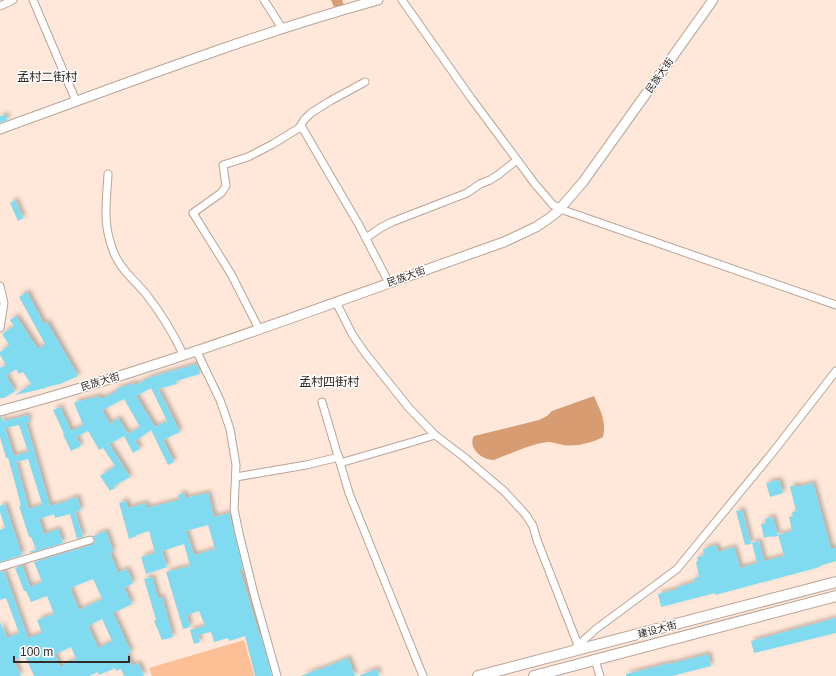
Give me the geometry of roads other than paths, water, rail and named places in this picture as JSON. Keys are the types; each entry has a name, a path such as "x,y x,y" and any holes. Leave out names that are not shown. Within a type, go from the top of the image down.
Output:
{"main road":[{"path":"0,129 282,28 378,0"},
{"name":"民族大街","path":"0,410 25,404 131,372 259,329 516,237 536,227 560,208 583,182 713,0"},
{"name":"建设大街","path":"478,676 574,648 836,582"},
{"name":"建设大街","path":"534,676 836,596"}],"street":[{"path":"0,6 13,0"},
{"path":"33,0 76,101"},
{"path":"264,0 282,28"},
{"path":"402,0 471,98 535,184 553,205 836,305"},
{"path":"259,329 231,274 192,213 221,193 226,186 223,165 248,157 273,144 299,128 304,120 312,113 330,101 365,82"},
{"path":"299,128 303,129 359,225 389,283"},
{"path":"366,238 392,222 467,193 480,184 498,175 517,160"},
{"path":"108,174 106,211 107,225 114,253 120,264 155,306 177,340 183,354"},
{"path":"0,286 4,302 0,328"},
{"path":"336,302 352,334 365,353 409,408 434,434 464,456 505,492 526,515 533,526 574,648 596,629 677,569 836,372"},
{"path":"196,350 226,415 234,448 236,465 234,509 254,594 277,676"},
{"path":"322,402 349,493 422,676"},
{"path":"236,477 339,460 409,444 434,434"},
{"path":"0,567 90,540"},
{"path":"595,660 600,676"}],"district":[{"name":"孟村二街村","path":"47,77"},
{"name":"孟村四街村","path":"329,382"}]}
